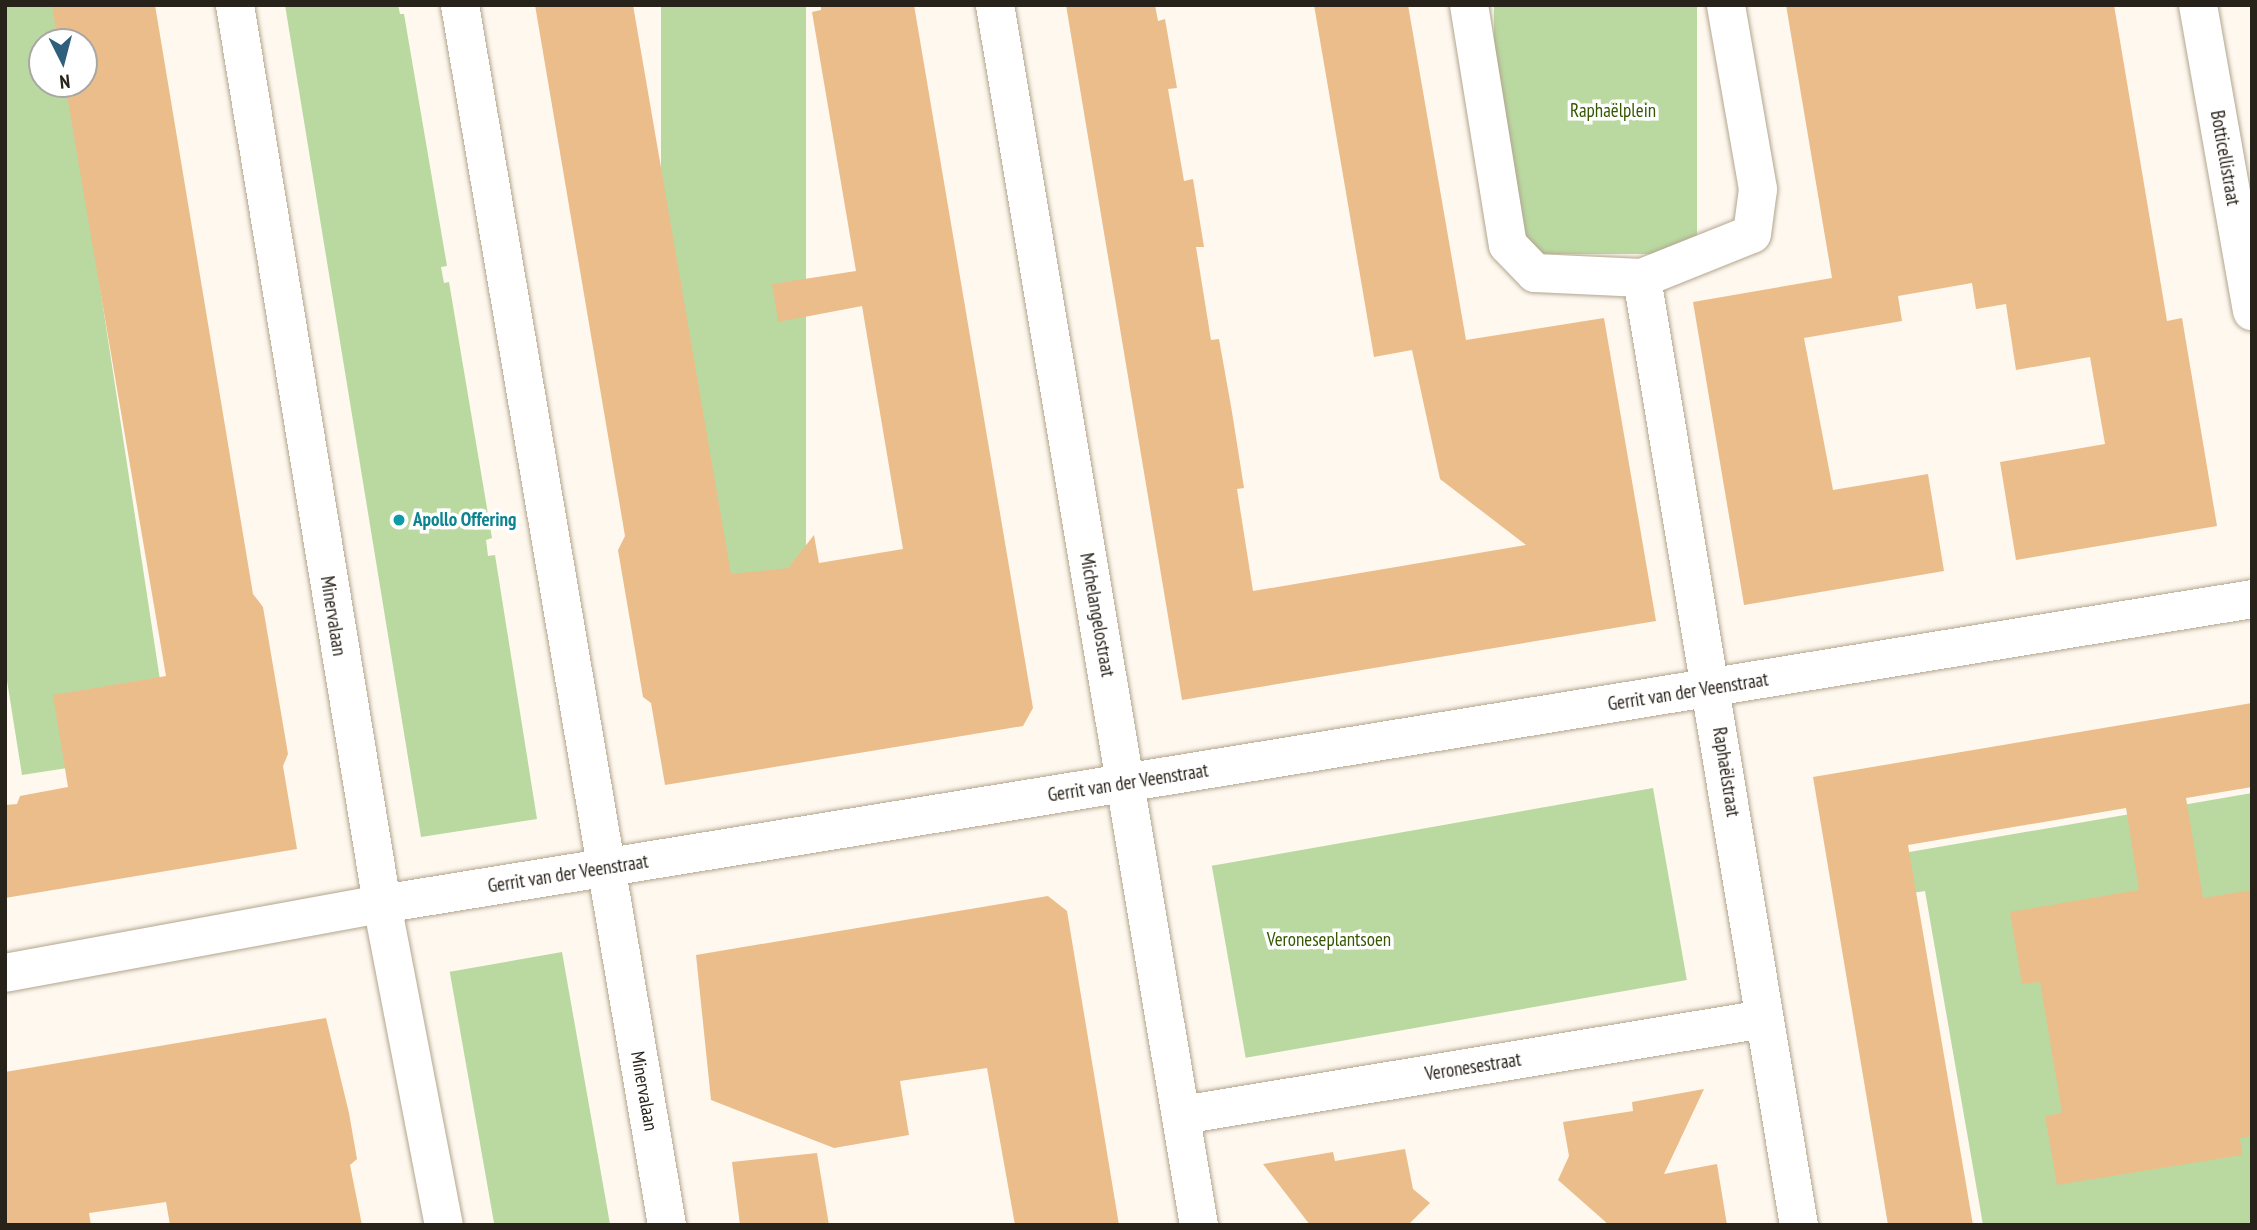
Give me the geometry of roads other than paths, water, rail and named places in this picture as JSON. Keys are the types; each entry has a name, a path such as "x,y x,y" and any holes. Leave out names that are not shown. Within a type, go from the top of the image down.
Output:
{"street":[{"name":"Minervalaan","path":"235,5 382,904 444,1225"},
{"name":"Minervalaan","path":"460,5 604,869 667,1225"},
{"name":"Michelangelostraat","path":"995,5 1123,784 1199,1225"},
{"path":"1469,5 1508,245 1535,273 1642,278 1752,234 1758,189 1726,5"},
{"name":"Botticellistraat","path":"2198,5 2252,311"},
{"name":"Raphaëlstraat","path":"1642,278 1713,687 1799,1225"},
{"name":"Gerrit van der Veenstraat","path":"5,973 382,904 2252,598"},
{"name":"Veronesestraat","path":"1182,1115 1764,1019"}],"place":[{"name":"Apollo Offering","path":"399,520"}],"park label":[{"name":"Raphaëlplein","path":"1613,111"},
{"name":"Veroneseplantsoen","path":"1329,940"}]}
